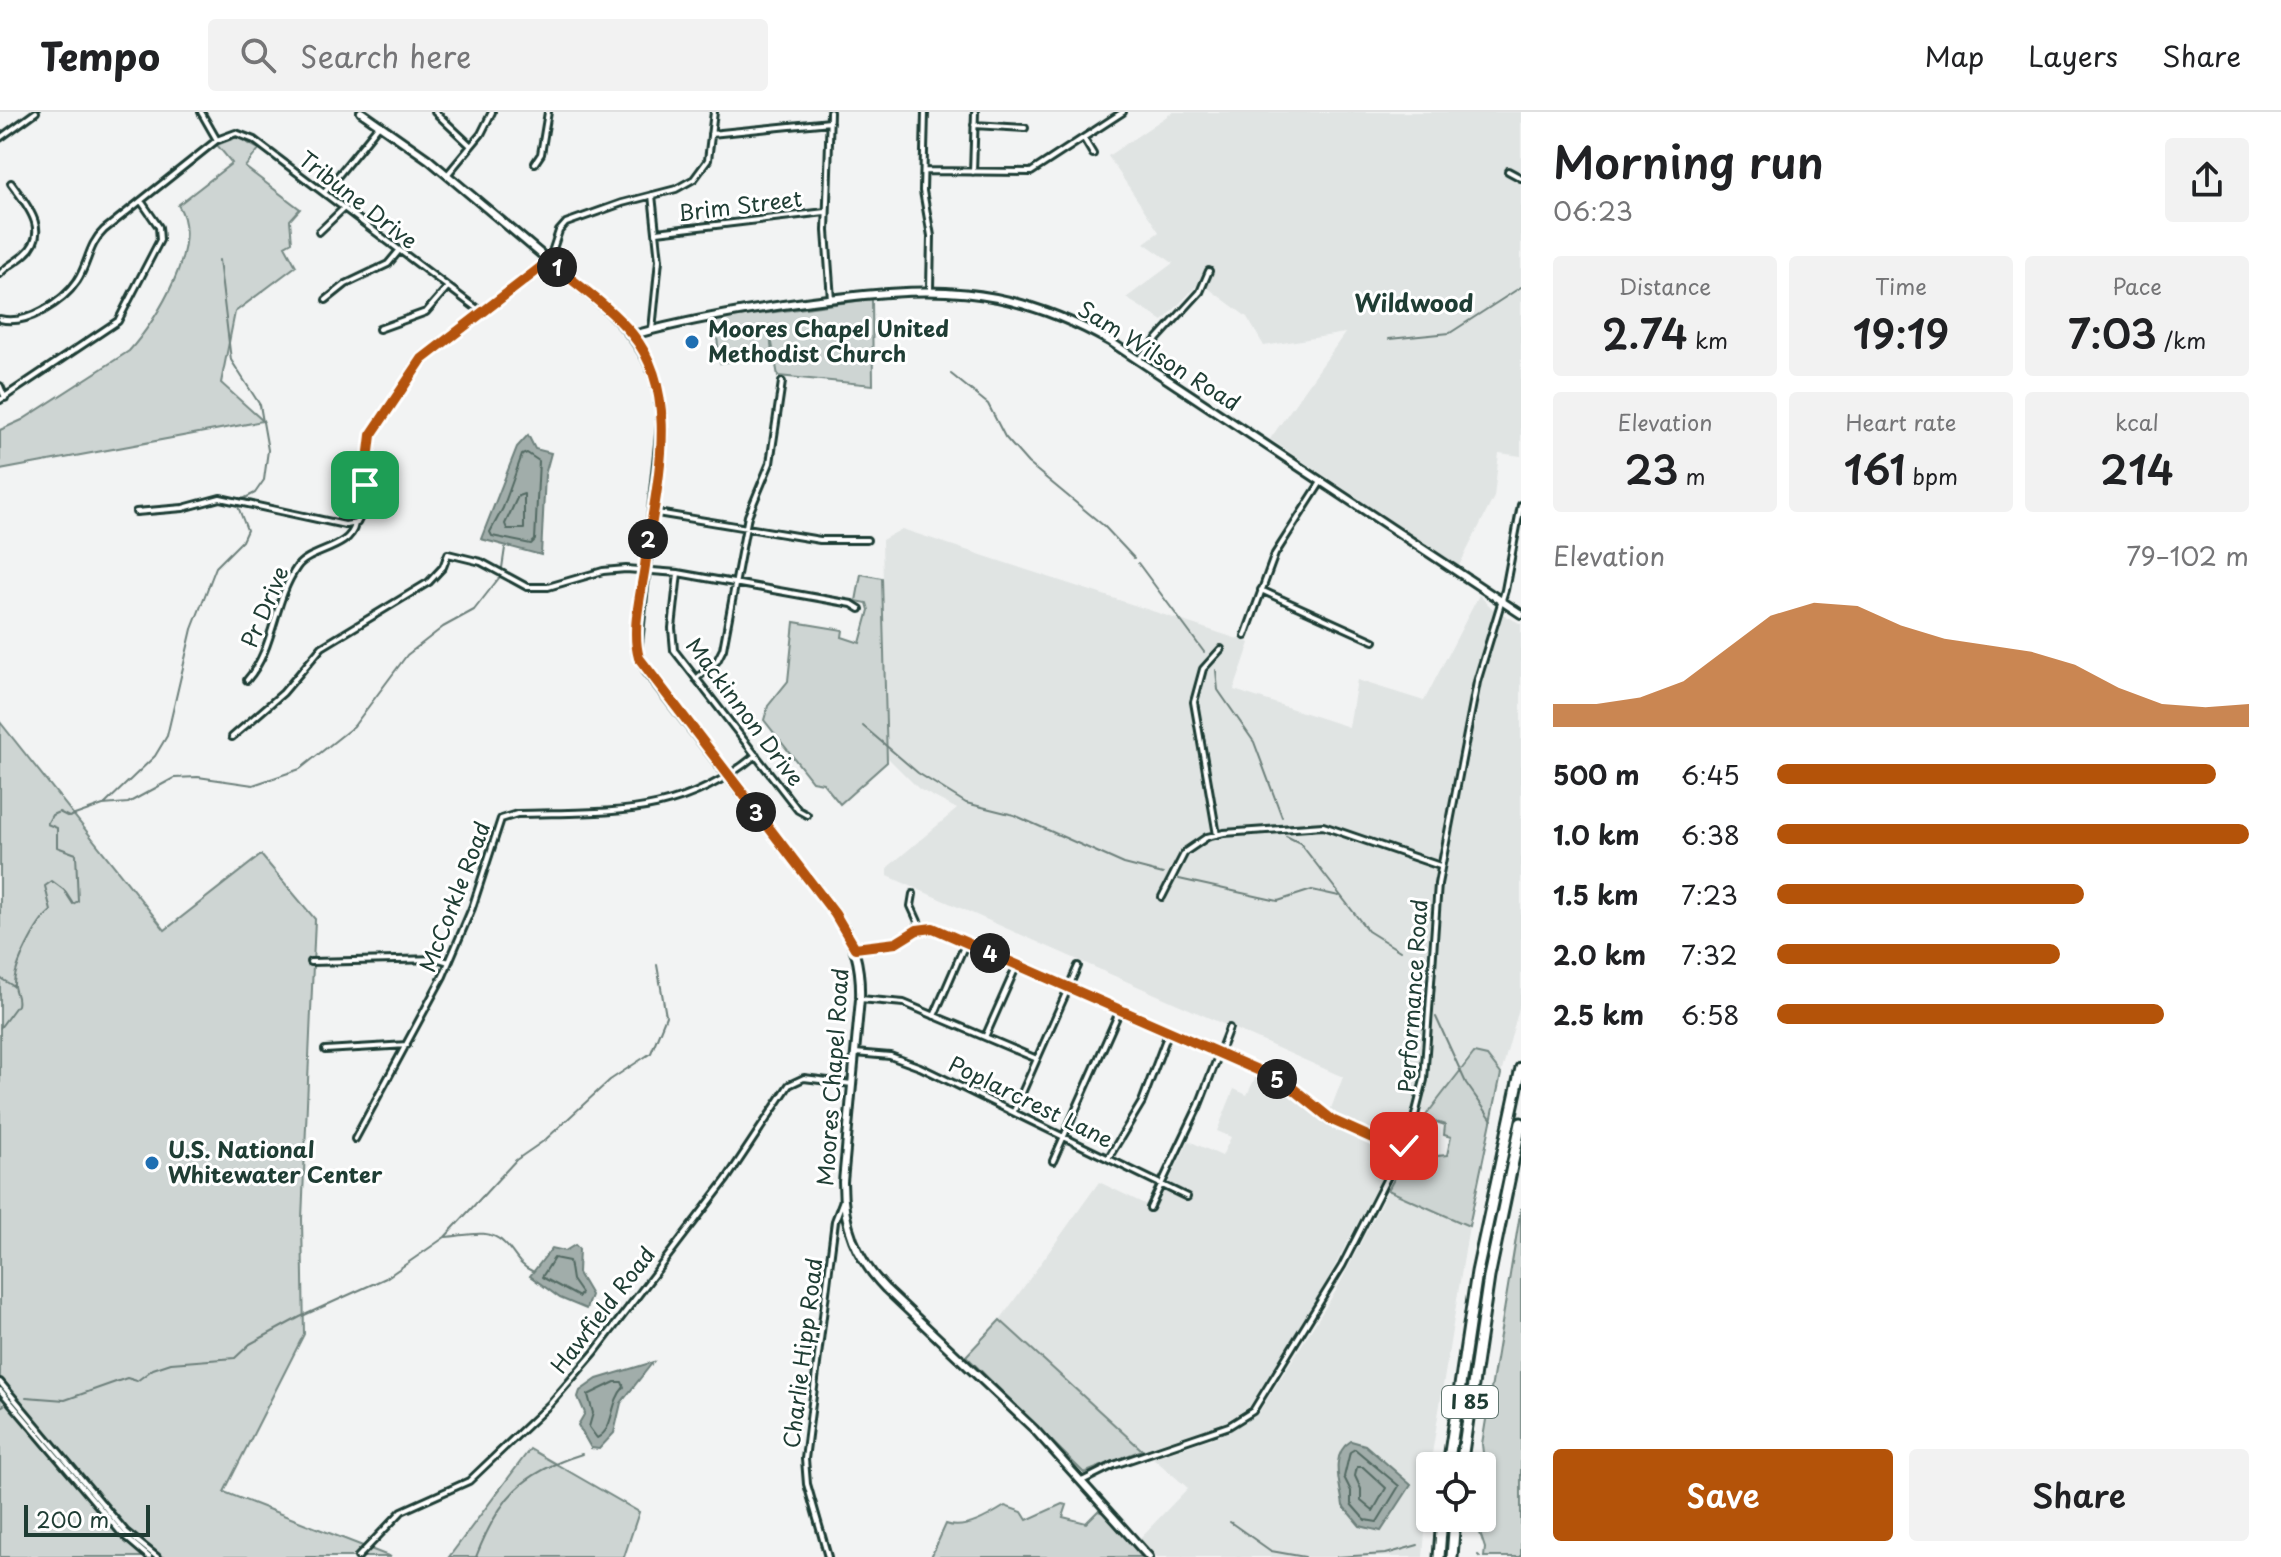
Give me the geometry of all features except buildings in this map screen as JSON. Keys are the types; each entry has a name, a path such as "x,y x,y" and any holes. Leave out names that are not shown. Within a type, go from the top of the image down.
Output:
{"highway":[{"name":"I 85","path":"1450,1452 1477,1272 1521,1068"},
{"name":"I 85","path":"1463,1452 1489,1277 1521,1123"},
{"path":"1439,1557 1441,1532"},
{"path":"1452,1557 1454,1532"}],"main road":[{"name":"Moores Chapel Road","path":"361,112 447,175 549,261 633,335 652,365 660,396 661,425 636,641 639,658 835,914 855,948 860,971 860,999 843,1200 852,1241 875,1278 1084,1480 1149,1557"},
{"name":"Sam Wilson Road","path":"633,335 713,315 930,289 986,295 1051,313 1087,329 1138,360 1521,614"}],"street":[{"path":"0,138 36,112"},
{"path":"0,319 27,319 68,291 78,279 95,238 217,140 201,112"},
{"path":"435,112 471,146"},
{"path":"447,175 471,146 492,112"},
{"path":"535,163 541,154 548,112"},
{"path":"136,512 183,508 220,498 355,524 362,513 371,435 422,359 549,261 559,231 566,223 682,187 699,174 708,160 714,112"},
{"path":"830,112 826,212 831,299"},
{"path":"925,112 923,191 931,236 930,289"},
{"path":"973,172 975,112"},
{"path":"924,171 1031,172 1123,112"},
{"path":"711,134 830,122"},
{"path":"324,193 380,124"},
{"path":"974,125 1025,128"},
{"name":"Tribune Drive","path":"217,140 231,134 249,137 446,289 481,312"},
{"path":"1084,139 1093,154"},
{"path":"1508,171 1521,178"},
{"path":"0,274 30,249 37,227 31,211 11,183"},
{"path":"652,195 658,271 652,330"},
{"path":"0,386 2,399 118,321 160,240 159,227 141,201"},
{"path":"319,232 343,209"},
{"name":"Brim Street","path":"657,232 826,212"},
{"path":"326,300 346,284 388,264 398,252"},
{"path":"0,263 5,268"},
{"path":"1138,360 1200,292 1209,271"},
{"path":"379,329 429,310 446,289"},
{"path":"696,679 722,653 746,527 770,463 782,382"},
{"path":"1245,636 1279,546 1321,482"},
{"name":"Performance Road","path":"1084,1480 1114,1465 1229,1426 1253,1411 1335,1279 1401,1151 1421,1101 1441,866 1477,682 1501,603 1521,505"},
{"path":"651,512 820,540 867,540"},
{"name":"Pr Drive","path":"247,680 265,650 279,605 299,564 342,541 352,533 355,524"},
{"path":"232,737 283,693 322,647 429,582 443,567 448,554 481,562 517,584 537,588 603,571 644,570 678,573 852,604 860,609"},
{"name":"Mackinnon Drive","path":"678,573 672,644 798,810 807,815"},
{"path":"1261,590 1374,641"},
{"path":"1217,835 1194,702 1203,669 1221,649"},
{"name":"McCorkle Road","path":"355,1139 449,962 481,884 497,827 504,817 658,807 729,778 756,755"},
{"path":"1162,897 1185,852 1217,835 1323,826 1441,866"},
{"path":"913,894 911,906 921,928"},
{"path":"855,948 896,943 921,928 933,928 1285,1082 1332,1120 1401,1151"},
{"path":"934,1016 966,942"},
{"path":"310,962 439,959 449,962"},
{"path":"986,1035 1017,965"},
{"path":"1014,1111 1078,966"},
{"path":"860,999 904,1003 1037,1059"},
{"path":"1053,1161 1120,1010"},
{"path":"1150,1208 1199,1105 1229,1028"},
{"path":"1109,1157 1142,1102 1169,1031"},
{"path":"325,1050 407,1045"},
{"name":"Poplarcrest Lane","path":"855,1053 908,1062 1065,1135 1187,1197"},
{"name":"Hawfield Road","path":"358,1557 402,1511 469,1481 550,1404 594,1353 726,1180 789,1085 804,1078 852,1084"},
{"name":"Charlie Hipp Road","path":"828,1557 807,1484 805,1459 835,1221 843,1200"},
{"path":"0,1382 126,1532 157,1557"},
{"path":"0,1390 122,1534 149,1557"}],"shaded area":[{"path":"1173,112 1521,112 1521,456 1499,453 1494,497 1459,566 1270,439 1345,333 1264,346 1247,317 1200,282 1163,321 1126,298 1173,263 1144,243 1159,232 1108,156"},
{"path":"237,137 259,149 245,167 300,209 290,220 292,242 285,246 296,266 235,312 221,383 263,421 0,470 0,430 22,420 129,351 152,321 174,281 181,260 185,221 178,205 232,163 217,145"},
{"path":"872,299 873,385 778,376 770,332 772,355 720,363 715,320"},
{"path":"902,529 1250,643 1234,690 1349,727 1357,680 1424,701 1479,595 1492,608 1521,624 1521,1001 1501,1074 1487,1057 1467,1059 1429,1114 1414,1107 1399,1144 1330,1111 1343,1077 888,876 888,867 957,809 919,789 887,757 882,540"},
{"path":"861,574 882,578 887,762 840,804 823,783 812,781 764,720 768,706 788,681 794,622 843,630 842,637 860,643 869,610 867,603 856,601"},
{"name":"U.S. National Whitewater Center","path":"0,722 165,930 261,855 315,919 302,1219 304,1334 224,1492 391,1557 0,1557"},
{"path":"1474,1053 1487,1056 1501,1074 1469,1226 1388,1190 1405,1159 1447,1155 1451,1137 1444,1135 1445,1125 1424,1118"},
{"path":"1256,1076 1289,1090 1325,1122 1389,1153 1392,1158 1323,1288 1249,1407 1227,1421 1142,1450 1000,1320 1099,1182 1155,1209 1189,1141 1222,1156 1231,1137 1217,1131 1234,1089 1247,1095"},
{"path":"1388,1190 1469,1226 1432,1452 1416,1452 1416,1532 1425,1532 1423,1557 1157,1557 1140,1538 1188,1488 1153,1458 1221,1435 1258,1414 1337,1289"},
{"path":"1521,1208 1521,1557 1484,1557 1485,1548 1480,1532 1496,1532 1496,1452 1483,1452"},
{"path":"1000,1320 1142,1450 1084,1473 966,1356"},
{"path":"530,1449 639,1512 624,1557 449,1557"},
{"path":"1062,1504 1067,1505 1063,1517 1086,1523 1098,1511 1104,1513 1142,1557 931,1557 946,1524 969,1524 1005,1506 1022,1512 1027,1520"}],"water":[{"path":"528,435 535,449 551,453 545,475 541,555 481,539 517,447"},
{"path":"575,1245 579,1249 578,1273 591,1295 586,1309 560,1298 530,1276 552,1248 565,1251"},
{"path":"653,1362 621,1403 614,1433 599,1449 591,1448 578,1425 585,1413 578,1397 580,1391 597,1379"},
{"path":"1351,1441 1365,1445 1411,1485 1381,1531 1360,1526 1343,1506 1338,1462 1344,1447"}],"waterway":[{"path":"219,260 231,360 260,405 268,450 264,480 255,493 241,500"},
{"path":"1389,339 1450,333 1521,287"},
{"path":"951,374 988,404 1005,437 1028,463 1104,526 1134,558"},
{"path":"104,805 155,756 167,736 192,629 216,567 242,541 247,530 237,504"},
{"path":"502,568 505,548"},
{"path":"1138,563 1204,652"},
{"path":"0,1028 17,1005 14,986 22,957 39,924 51,911 45,886 52,881 64,890 73,904 78,901 76,854 57,847 57,828 47,824 52,815 59,812 69,817 103,805 128,803 174,778 198,777 253,785 300,769 354,726 407,655 443,627 474,610 499,578"},
{"path":"1216,670 1218,690 1254,742 1282,817"},
{"path":"863,726 918,773 966,803 1014,815 1124,864 1163,874"},
{"path":"1286,836 1300,843 1368,931 1400,951"},
{"path":"1179,879 1278,901 1312,890 1339,896"},
{"path":"26,1397 65,1400 127,1378 137,1381 153,1369 171,1363 235,1358 250,1344 300,1317 386,1278 445,1237 516,1160 545,1140 610,1080 651,1053 666,1016 657,965"},
{"path":"0,978 13,986"},
{"path":"1436,1017 1466,1083 1492,1120"},
{"path":"446,1237 491,1235 504,1243 519,1262 532,1271"},
{"path":"0,1407 4,1405"},
{"path":"476,1557 494,1519 515,1490 543,1470 582,1454"},
{"path":"1230,1522 1271,1551 1305,1557"},
{"path":"1337,1557 1386,1554 1418,1545"}],"place":[{"name":"Moores Chapel United Methodist Church","path":"692,342"},
{"name":"U.S. National Whitewater Center","path":"152,1163"}],"district":[{"name":"Wildwood","path":"1414,304"}],"route":[{"path":"365,485 371,435 422,359 432,348 549,261 631,332 649,360 659,390 661,425 636,641 639,658 835,914 855,948 896,943 924,927 933,928 1285,1082 1332,1120 1401,1151 1404,1146"}]}
